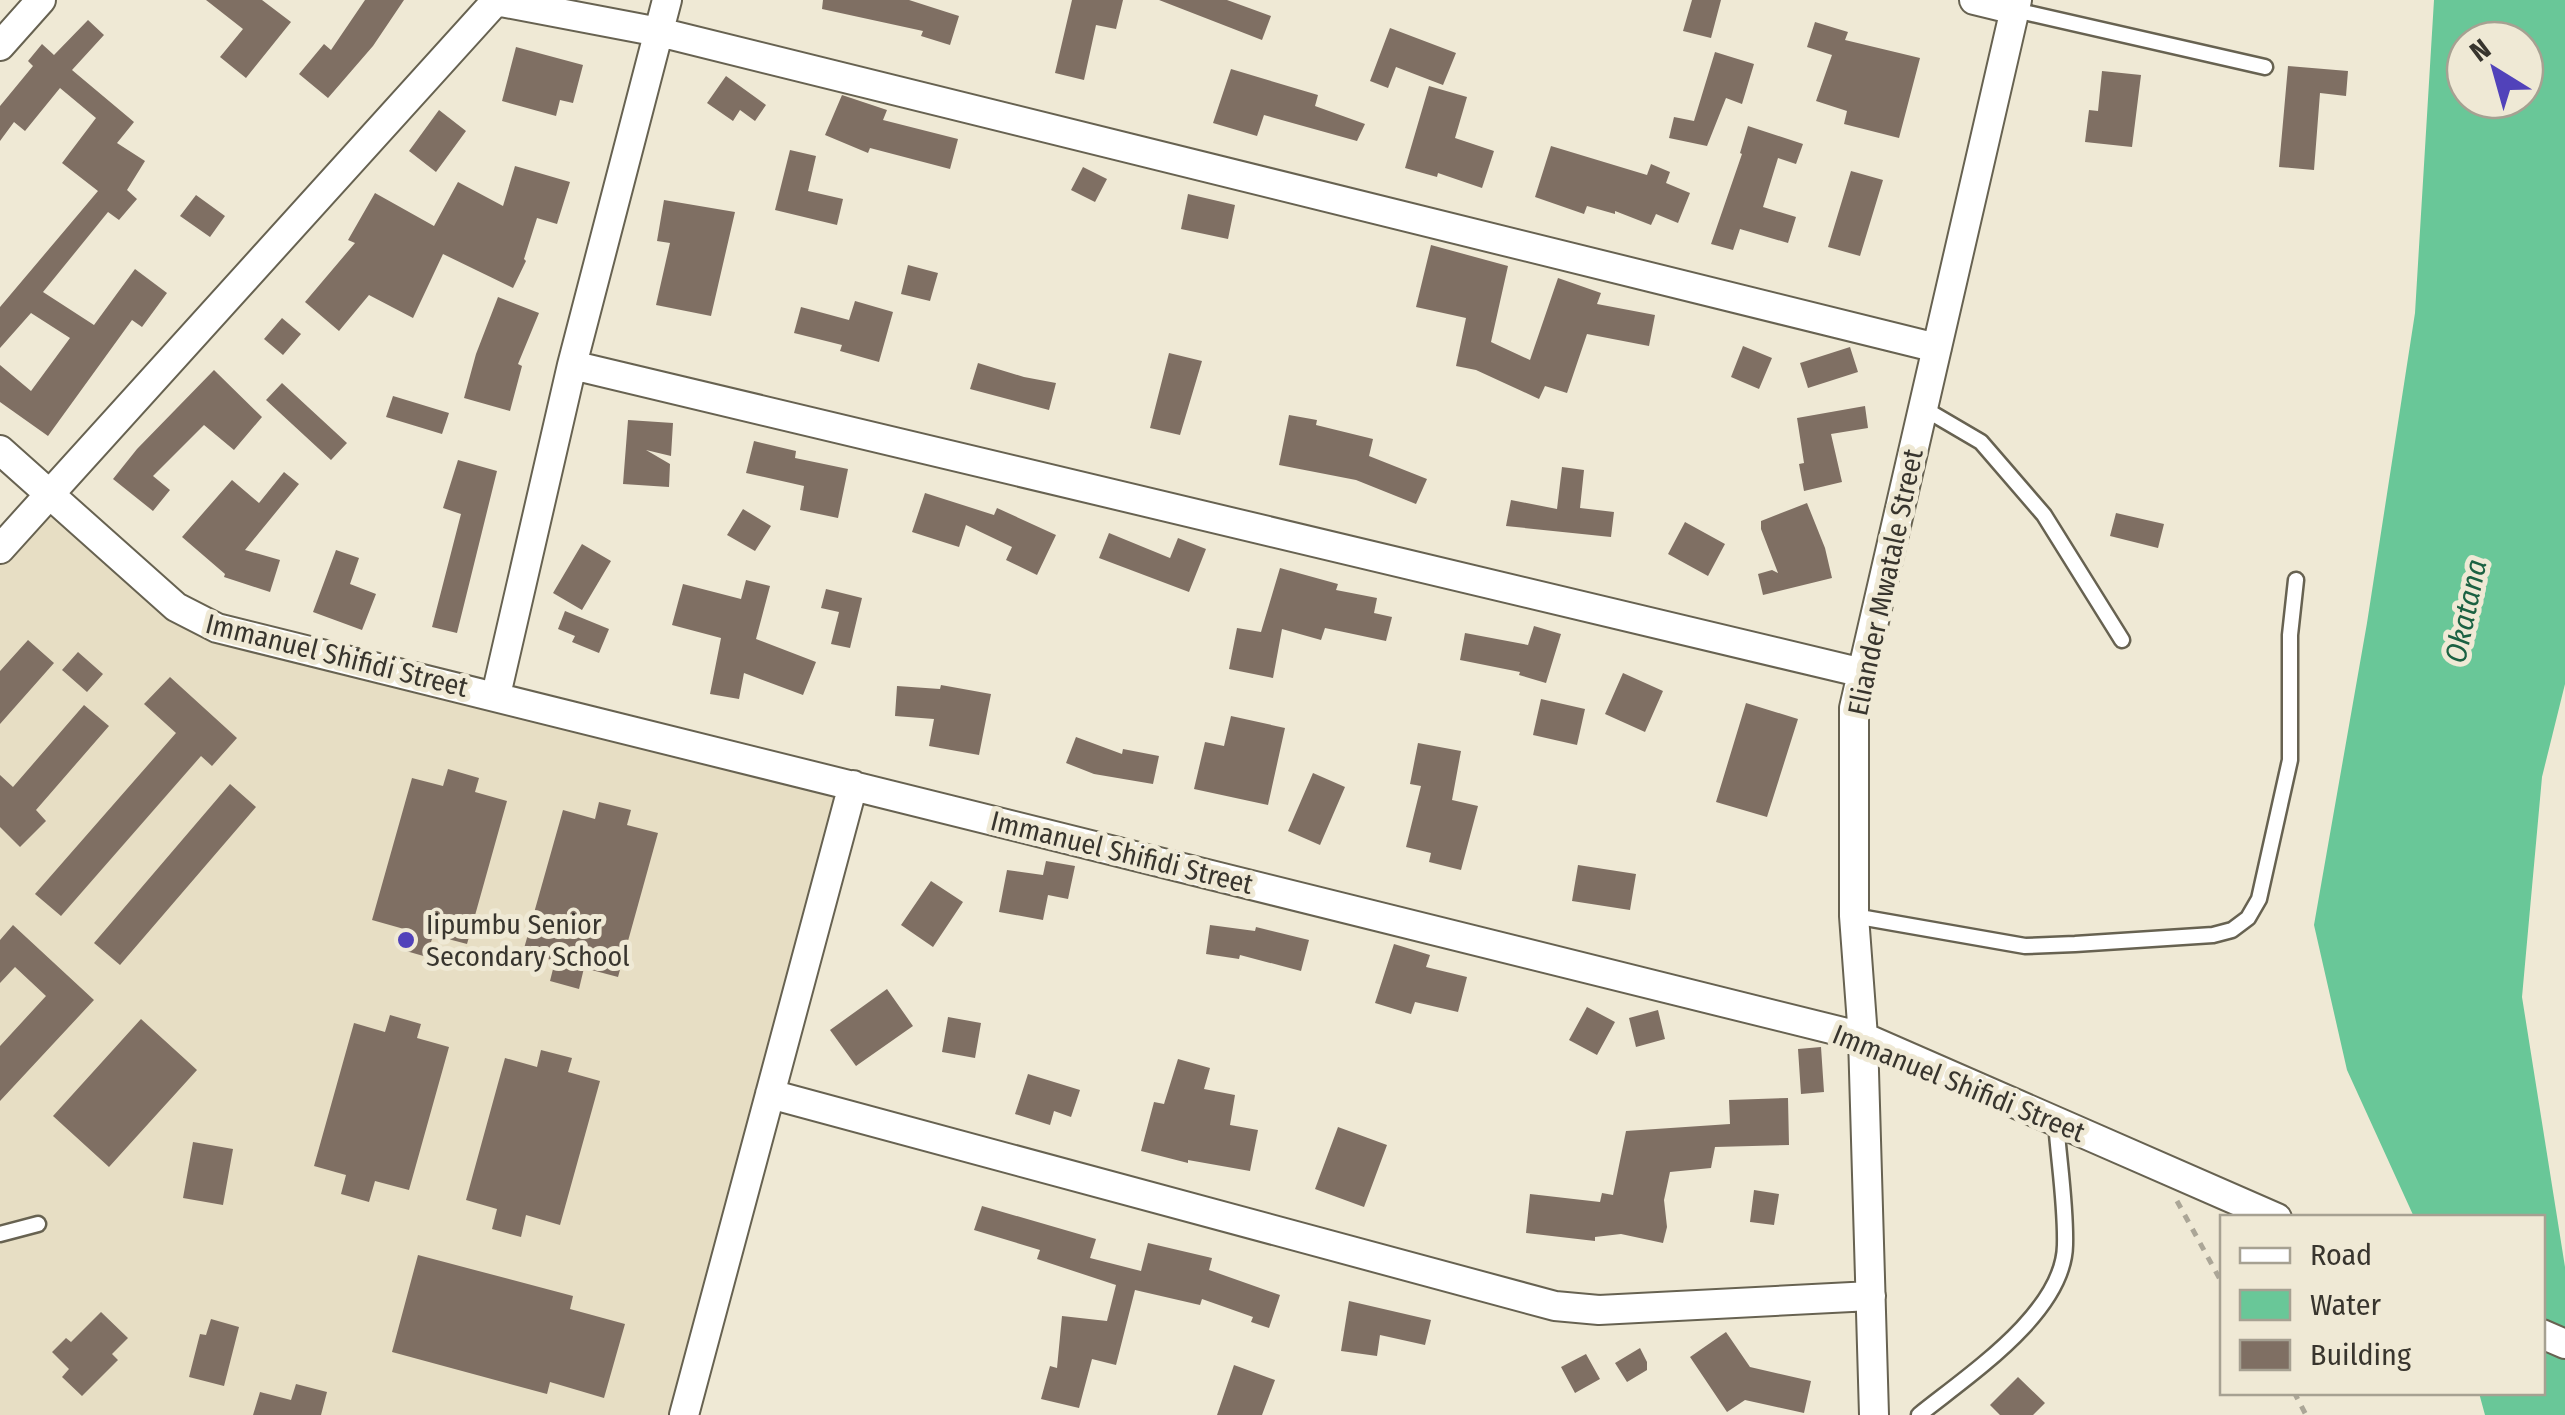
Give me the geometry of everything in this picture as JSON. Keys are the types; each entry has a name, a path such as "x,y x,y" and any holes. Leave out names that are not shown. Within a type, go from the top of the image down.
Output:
{"street":[{"path":"0,46 41,0"},
{"path":"0,549 496,0 659,32 1937,348"},
{"path":"496,695 572,366 667,0"},
{"path":"1974,0 2016,5"},
{"name":"Eliander Mwatale Street","path":"1874,1415 1863,1038 1854,916 1853,731 2016,5"},
{"path":"572,366 1863,673"},
{"name":"Immanuel Shifidi Street","path":"0,450 176,607 218,628 1863,1038 2270,1215"},
{"path":"684,1415 853,786"},
{"path":"770,1094 1554,1306 1599,1310 1871,1296"}],"lane":[{"path":"2016,5 2265,66"},
{"path":"1924,408 1981,442 2044,514 2122,640"},
{"path":"1854,916 2025,946 2185,940 2232,930 2248,918 2259,899 2290,760 2290,634 2296,580"},
{"path":"1919,1415 2020,1330 2049,1296 2060,1274 2066,1247 2056,1122"},
{"path":"0,1234 38,1224"}],"path":[{"path":"2159,1167 2220,1280"}],"shaded area":[{"name":"Iipumbu Senior Secondary School","path":"49,493 176,607 853,785 684,1415 0,1415 0,549"}],"water":[{"name":"Okatana","path":"2434,0 2565,0 2565,684 2542,777 2522,997 2565,1267 2565,1415 2485,1415 2480,1395 2545,1395 2545,1215 2413,1215 2347,1070 2314,925 2367,623 2415,313"}],"building":[{"path":"206,0 262,0 291,22 246,78 220,57 243,29"},
{"path":"365,0 404,0 373,46 328,98 299,74 324,44 331,50"},
{"path":"823,0 909,0 959,16 950,45 921,36 923,31 822,9"},
{"path":"1072,0 1123,0 1116,29 1096,25 1084,80 1055,73"},
{"path":"1159,0 1227,0 1271,16 1262,40"},
{"path":"1692,0 1721,0 1711,38 1683,31"},
{"path":"88,20 104,35 72,70 134,122 117,143 145,161 127,190 137,199 119,220 108,212 43,292 94,325 135,269 167,293 142,327 132,320 48,436 0,402 0,365 31,391 70,338 31,313 0,348 0,307 98,191 62,163 96,118 60,88 25,131 14,122 0,141 0,106 33,66 28,61 42,44 54,55"},
{"path":"1815,22 1848,32 1845,40 1920,58 1899,138 1844,124 1847,111 1816,101 1832,55 1807,47"},
{"path":"1390,28 1456,53 1443,85 1396,67 1388,88 1370,81"},
{"path":"516,47 583,65 573,103 560,100 556,116 502,101"},
{"path":"1715,52 1754,64 1742,104 1726,98 1707,146 1669,138 1674,117 1694,121"},
{"path":"2288,66 2348,71 2346,96 2320,93 2314,170 2279,167"},
{"path":"1231,69 1318,95 1315,106 1365,124 1357,141 1264,115 1257,136 1213,123"},
{"path":"2102,71 2141,75 2132,147 2085,142 2089,110 2098,111"},
{"path":"726,76 766,105 755,121 740,110 733,121 707,103"},
{"path":"1429,86 1467,97 1455,138 1494,151 1482,188 1438,173 1437,177 1405,168"},
{"path":"842,95 887,110 883,120 958,139 950,169 870,148 868,153 825,135"},
{"path":"439,110 466,131 436,172 409,151"},
{"path":"1748,126 1803,144 1796,164 1778,158 1763,207 1796,217 1788,243 1740,229 1733,250 1711,244"},
{"path":"1551,146 1647,175 1651,164 1670,172 1666,183 1690,193 1678,223 1656,214 1651,225 1615,211 1587,206 1584,214 1535,197"},
{"path":"790,150 816,156 808,191 843,199 837,225 775,210"},
{"path":"515,166 570,182 557,224 537,218 526,261 513,288 443,254 413,318 369,295 339,331 305,302 355,243 348,240 375,193 434,226 458,182 503,206"},
{"path":"1083,167 1107,179 1095,202 1071,190"},
{"path":"1851,171 1883,180 1860,256 1828,247"},
{"path":"1188,194 1235,205 1228,239 1181,229"},
{"path":"196,195 225,216 210,237 180,216"},
{"path":"664,200 735,212 711,316 656,305 670,243 657,241"},
{"path":"1431,245 1508,266 1491,342 1530,360 1558,278 1601,293 1597,304 1655,315 1649,346 1587,334 1567,393 1545,386 1539,399 1476,370 1456,366 1466,318 1416,307"},
{"path":"908,265 938,273 930,301 901,294"},
{"path":"498,297 539,313 518,364 522,366 510,411 464,398"},
{"path":"855,301 893,312 879,362 840,351 842,345 794,333 801,307 849,320"},
{"path":"282,318 301,334 283,355 264,339"},
{"path":"1743,346 1772,358 1759,389 1731,377"},
{"path":"1850,347 1858,372 1808,388 1800,363"},
{"path":"1169,353 1202,361 1180,435 1150,428"},
{"path":"978,363 1056,383 1049,410 970,389"},
{"path":"214,370 262,417 234,450 204,425 153,476 170,490 153,511 113,479"},
{"path":"282,383 347,443 331,460 266,400"},
{"path":"393,396 449,413 442,434 386,417"},
{"path":"1865,406 1868,428 1831,434 1842,482 1804,491 1797,418"},
{"path":"1289,415 1373,439 1369,456 1427,479 1416,504 1356,480 1279,465"},
{"path":"628,420 673,423 671,456 646,450 670,464 669,487 623,484"},
{"path":"754,441 796,451 795,458 848,469 838,518 800,510 804,486 746,473"},
{"path":"458,460 497,471 457,633 432,627 461,514 443,508"},
{"path":"1562,467 1584,470 1580,508 1614,512 1611,537 1506,526 1511,500 1557,509"},
{"path":"284,472 299,484 245,550 280,560 270,592 224,577 182,537 232,480 259,503"},
{"path":"925,493 994,515 997,508 1056,535 1037,575 1006,560 1012,547 966,525 959,547 912,532"},
{"path":"1807,503 1832,578 1763,595 1758,574 1772,570 1778,573 1761,521"},
{"path":"743,509 771,526 755,551 727,535"},
{"path":"2116,513 2164,524 2158,548 2110,536"},
{"path":"1685,522 1725,544 1708,576 1668,554"},
{"path":"1109,533 1170,558 1178,538 1206,549 1189,592 1099,558"},
{"path":"582,544 611,561 582,610 553,593"},
{"path":"336,550 359,558 350,584 376,594 362,630 313,612"},
{"path":"1280,568 1338,584 1336,590 1377,598 1374,613 1392,617 1386,641 1325,628 1321,640 1282,629 1273,678 1229,669 1237,628 1261,632"},
{"path":"746,580 770,586 756,639 816,662 803,695 744,673 739,699 710,694 721,638 672,625 683,584 741,599"},
{"path":"826,589 862,598 850,648 831,644 839,612 821,608"},
{"path":"565,611 609,629 599,653 572,642 575,636 558,629"},
{"path":"1534,626 1561,634 1546,683 1519,675 1520,672 1460,660 1465,633 1528,645"},
{"path":"28,640 54,663 0,724 0,671"},
{"path":"78,652 103,674 87,692 62,670"},
{"path":"1623,673 1663,691 1645,732 1605,714"},
{"path":"170,677 237,738 212,766 201,756 61,916 35,894 176,733 144,704"},
{"path":"941,685 991,694 979,755 929,746 934,719 895,716 897,686 940,689"},
{"path":"1541,699 1585,709 1577,745 1533,735"},
{"path":"1746,703 1798,719 1767,817 1716,802"},
{"path":"84,705 109,726 36,810 46,821 20,847 0,827 0,775 13,787"},
{"path":"1231,716 1285,728 1268,805 1194,789 1205,742 1224,746"},
{"path":"1076,737 1122,754 1123,749 1159,756 1153,784 1094,774 1066,763"},
{"path":"1418,743 1461,751 1452,800 1478,806 1461,870 1429,862 1431,853 1406,847 1421,786 1410,784"},
{"path":"448,769 479,778 475,792 507,801 467,944 433,935 427,957 399,949 404,929 372,920 412,778 443,786"},
{"path":"1313,773 1345,787 1320,845 1288,831"},
{"path":"230,784 256,807 120,965 94,943"},
{"path":"599,802 631,810 627,825 658,833 618,977 584,968 579,989 550,981 555,961 523,952 563,810 595,819"},
{"path":"1046,861 1075,866 1068,899 1048,895 1043,920 999,912 1007,870 1043,875"},
{"path":"1578,865 1636,874 1630,910 1572,901"},
{"path":"931,881 963,902 933,947 901,925"},
{"path":"13,925 94,1000 0,1101 0,1046 46,996 15,967 0,983 0,940"},
{"path":"1210,925 1255,931 1256,927 1309,940 1301,971 1240,955 1239,959 1206,954"},
{"path":"1394,944 1430,955 1426,967 1467,977 1458,1012 1415,1002 1411,1014 1375,1003"},
{"path":"887,989 913,1026 856,1066 830,1030"},
{"path":"1587,1007 1615,1022 1597,1055 1569,1040"},
{"path":"1658,1010 1665,1039 1636,1047 1629,1018"},
{"path":"390,1015 421,1024 417,1038 449,1047 409,1190 375,1181 369,1202 341,1194 346,1175 314,1166 354,1023 385,1032"},
{"path":"948,1017 981,1023 975,1058 942,1052"},
{"path":"141,1019 197,1070 109,1167 53,1116"},
{"path":"1821,1047 1824,1092 1801,1094 1798,1049"},
{"path":"541,1050 572,1058 568,1072 600,1081 560,1225 526,1215 521,1237 492,1229 497,1209 466,1200 505,1058 537,1067"},
{"path":"1178,1059 1210,1068 1204,1089 1235,1095 1230,1125 1258,1130 1250,1171 1188,1163 1141,1151 1154,1102 1164,1104"},
{"path":"1028,1074 1080,1090 1071,1117 1054,1111 1050,1125 1015,1114"},
{"path":"1788,1098 1789,1145 1715,1147 1711,1168 1670,1172 1664,1200 1667,1227 1663,1243 1621,1234 1595,1237 1595,1241 1526,1233 1530,1194 1600,1202 1602,1193 1613,1195 1626,1131 1730,1124 1729,1100"},
{"path":"1338,1127 1387,1145 1364,1207 1315,1189"},
{"path":"193,1142 233,1149 223,1205 183,1198"},
{"path":"1754,1190 1779,1194 1774,1225 1750,1222"},
{"path":"982,1206 1096,1239 1090,1258 1141,1271 1148,1243 1212,1258 1209,1270 1280,1295 1269,1328 1251,1322 1253,1317 1202,1299 1200,1305 1135,1290 1116,1365 1092,1359 1079,1408 1041,1399 1050,1366 1057,1368 1062,1316 1107,1321 1116,1285 1037,1259 1040,1250 974,1230"},
{"path":"418,1255 573,1296 570,1309 625,1324 604,1398 550,1382 547,1394 392,1352"},
{"path":"1349,1301 1431,1320 1425,1345 1380,1335 1377,1356 1341,1351"},
{"path":"101,1312 128,1338 112,1354 118,1360 82,1396 62,1377 69,1369 52,1352 66,1338 71,1342"},
{"path":"211,1319 239,1327 224,1386 189,1377 200,1334 206,1335"},
{"path":"1726,1332 1750,1367 1811,1381 1804,1413 1745,1400 1727,1412 1690,1357"},
{"path":"1640,1348 1647,1370 1627,1382 1615,1363"},
{"path":"1586,1354 1600,1379 1575,1393 1561,1367"},
{"path":"1234,1365 1275,1380 1262,1415 1217,1415"},
{"path":"2018,1377 2045,1403 2033,1415 2000,1415 1990,1405"},
{"path":"296,1384 327,1392 321,1415 253,1415 260,1392 291,1400"}],"place":[{"name":"Iipumbu Senior Secondary School","path":"406,940"}]}
